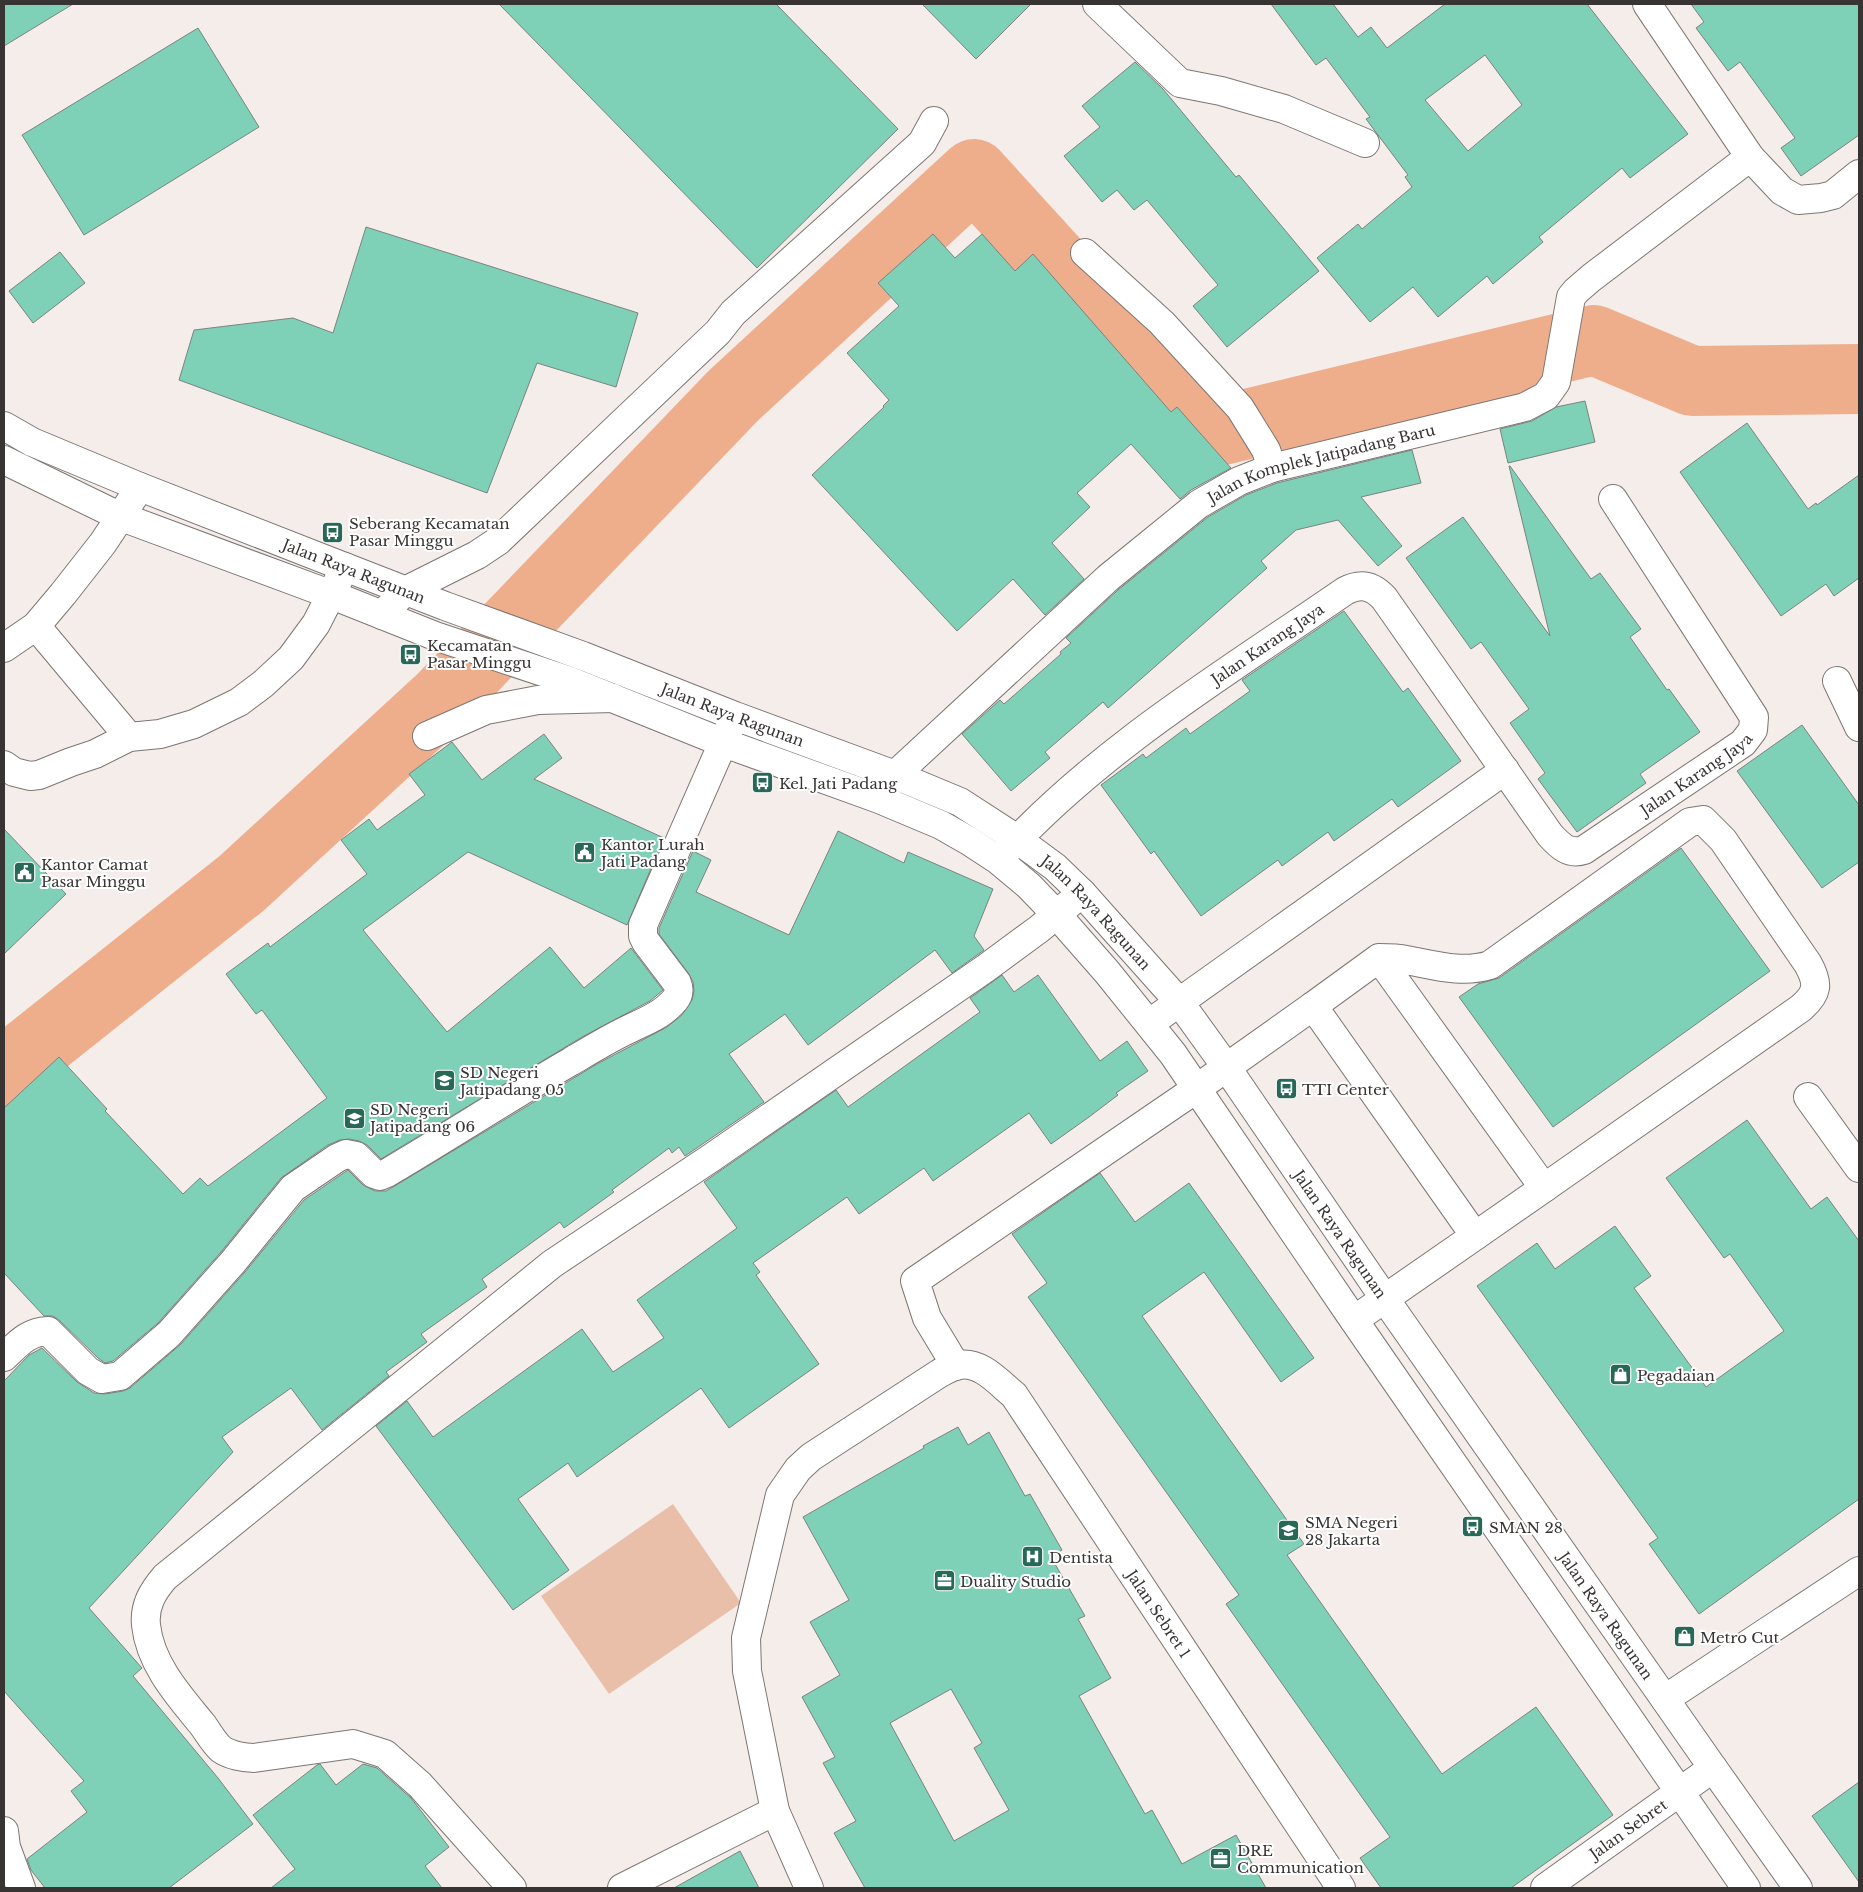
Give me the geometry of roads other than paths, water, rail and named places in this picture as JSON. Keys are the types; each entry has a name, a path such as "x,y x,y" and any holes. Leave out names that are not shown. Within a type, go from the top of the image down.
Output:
{"street":[{"path":"1097,4 1180,83 1221,91 1284,108 1364,143"},
{"path":"1647,4 1750,157 1775,186 1791,198 1798,200 1820,198 1833,195 1859,174"},
{"path":"382,615 405,590 477,555 498,541 718,332 733,313 922,143 934,122"},
{"name":"Jalan Komplek Jatipadang Baru","path":"879,799 895,775 1108,578 1199,504 1238,481 1269,459 1525,407 1546,396 1556,382 1571,297 1576,291 1750,157"},
{"path":"1085,253 1162,323 1240,408 1269,459"},
{"name":"Jalan Raya Ragunan","path":"4,426 32,442 140,487 445,606 583,656 735,716 895,775 960,802 1017,839 1055,867 1082,893 1180,1003 1798,1888"},
{"name":"Jalan Raya Ragunan","path":"4,460 119,516 332,595 434,636 570,681 724,743 879,799 941,825 969,840 998,860 1029,886 1057,914 1150,1023 1746,1888"},
{"path":"4,648 36,626 103,543 119,516 140,487"},
{"name":"Jalan Karang Jaya","path":"998,860 1063,794 1155,722 1345,591 1357,586 1368,586 1379,592 1384,598 1550,836 1566,850 1579,852 1584,850 1743,743 1753,730 1754,717 1613,499"},
{"path":"4,765 14,772 30,776 40,775 95,754 129,737 160,734 194,724 239,702 263,684 291,658 316,624 345,567"},
{"path":"36,626 129,737"},
{"path":"1837,682 1859,726"},
{"path":"426,736 486,710 538,700 612,698"},
{"path":"4,1357 27,1337 36,1332 48,1331 88,1371 102,1379 120,1376 169,1334 233,1262 293,1188 337,1158 346,1154 356,1156 374,1174 380,1176 387,1173 527,1087 661,1013 678,996 680,991 677,983 646,942 643,936 643,925 735,716"},
{"path":"1150,1023 1504,770"},
{"path":"809,1888 775,1811 747,1671 746,1638 780,1495 798,1469 811,1457 940,1373 956,1366 927,1318 915,1281 1227,1068 1379,958 1404,959 1454,969 1484,967 1498,959 1690,822 1703,820 1723,840 1808,964 1815,982 1814,995 1801,1008 1354,1320"},
{"path":"512,1888 420,1785 385,1754 353,1744 254,1758 243,1758 221,1749 174,1690 158,1665 146,1625 147,1606 152,1592 165,1577 552,1264 712,1158 986,968 1082,893"},
{"path":"1379,958 1544,1188"},
{"path":"1313,1006 1475,1236"},
{"path":"1808,1098 1859,1168"},
{"name":"Jalan Sebret 1","path":"956,1366 971,1365 982,1369 1014,1395 1341,1888"},
{"path":"1665,1699 1859,1571"},
{"name":"Jalan Sebret","path":"1545,1888 1577,1879 1679,1793 1713,1768"},
{"path":"622,1888 775,1811"},
{"path":"4,1831 6,1847 22,1888"}],"waterway":[{"path":"4,1072 242,883 442,699 733,396 974,174 1210,433 1594,340 1692,381 1859,379"}],"place":[{"name":"Seberang Kecamatan Pasar Minggu","path":"333,532"},
{"name":"Kecamatan Pasar Minggu","path":"411,654"},
{"name":"Kel. Jati Padang","path":"763,783"},
{"name":"Kantor Lurah Jati Padang","path":"585,853"},
{"name":"Kantor Camat Pasar Minggu","path":"25,873"},
{"name":"SD Negeri Jatipadang 05","path":"444,1081"},
{"name":"TTI Center","path":"1286,1089"},
{"name":"SD Negeri Jatipadang 06","path":"354,1118"},
{"name":"Pegadaian","path":"1621,1375"},
{"name":"SMAN 28","path":"1473,1527"},
{"name":"SMA Negeri 28 Jakarta","path":"1289,1531"},
{"name":"Dentista","path":"1033,1557"},
{"name":"Duality Studio","path":"944,1581"},
{"name":"Metro Cut","path":"1684,1637"},
{"name":"DRE Communication","path":"1221,1859"}]}
